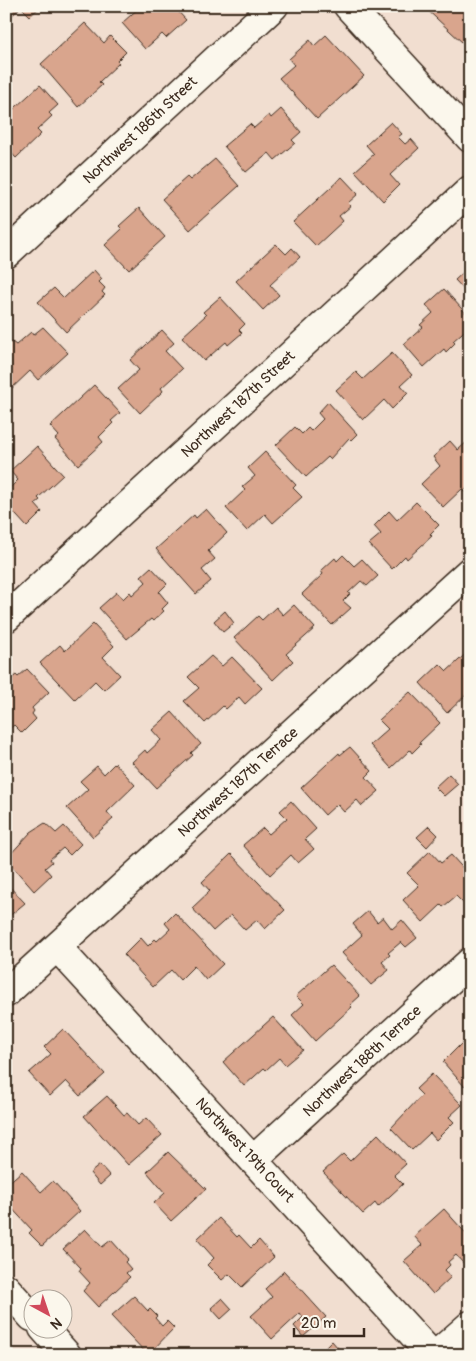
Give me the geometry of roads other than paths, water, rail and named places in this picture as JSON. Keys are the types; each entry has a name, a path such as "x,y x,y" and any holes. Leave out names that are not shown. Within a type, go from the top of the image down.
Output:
{"street":[{"name":"Northwest 186th Street","path":"6,254 274,6"},
{"path":"348,6 470,138"},
{"name":"Northwest 187th Street","path":"6,618 470,190"},
{"name":"Northwest 187th Terrace","path":"6,993 470,571"},
{"name":"Northwest 19th Court","path":"57,947 432,1355"},
{"name":"Northwest 188th Terrace","path":"254,1160 470,962"},
{"path":"6,1288 22,1306"},
{"path":"436,1355 470,1324"},
{"path":"52,1338 67,1355"}]}
